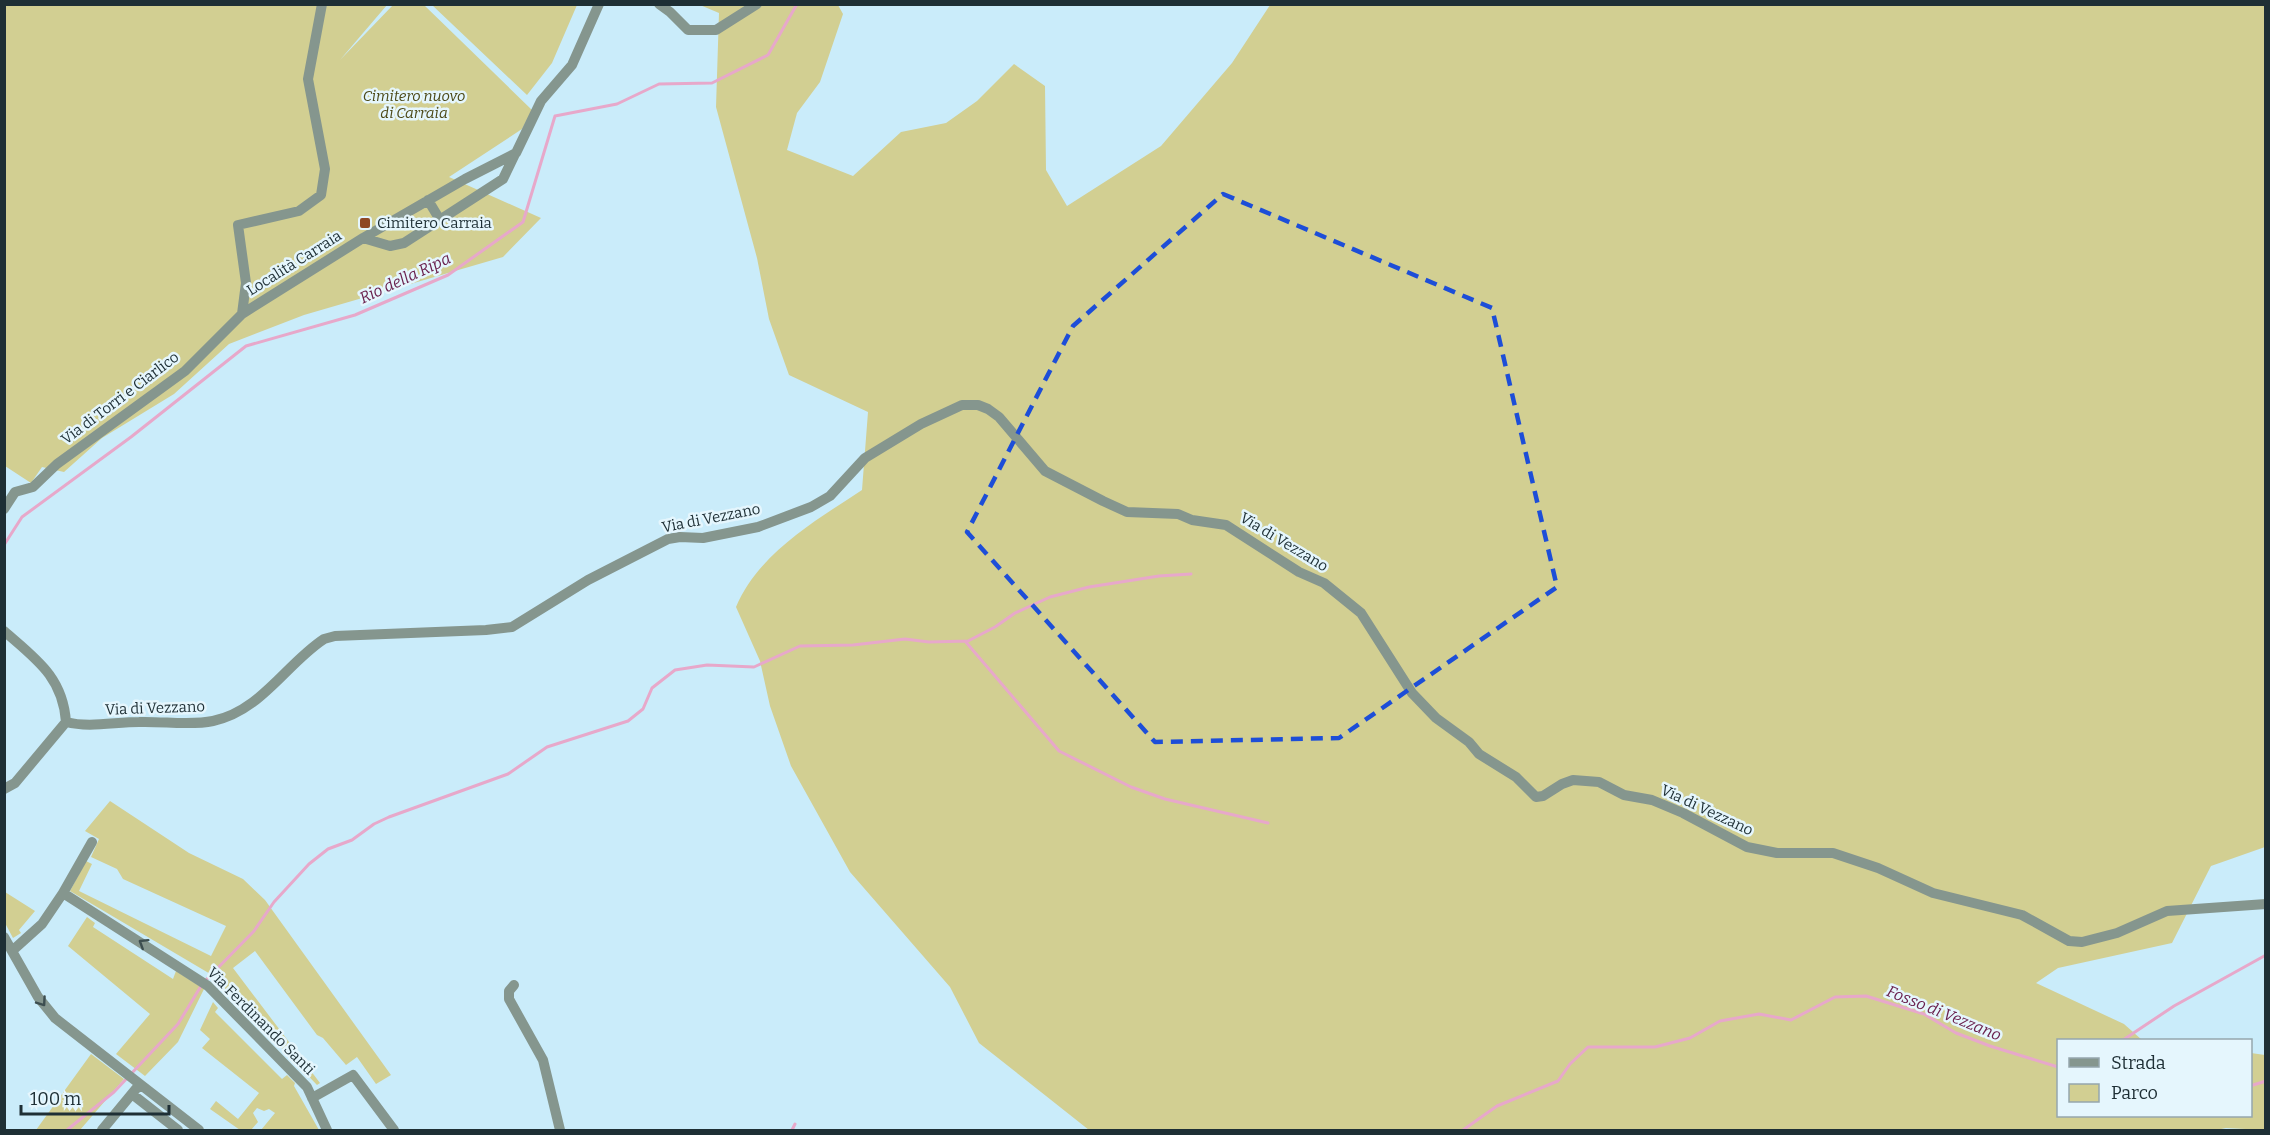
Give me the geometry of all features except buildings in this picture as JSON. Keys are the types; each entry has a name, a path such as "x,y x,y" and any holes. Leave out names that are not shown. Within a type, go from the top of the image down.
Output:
{"street":[{"path":"242,314 246,283 238,225 298,211 321,195 325,169 308,79 322,4"},
{"name":"Località Carraia","path":"363,238 377,244 397,245 502,179 542,101 572,65 598,4"},
{"path":"659,4 688,30 716,30 757,4"},
{"name":"Località Carraia","path":"242,314 363,238 516,153"},
{"path":"428,200 440,220"},
{"name":"Via di Torri e Ciarlico","path":"4,509 15,492 33,487 57,464 185,370 242,314"},
{"name":"Via di Vezzano","path":"66,722 83,726 140,722 213,721 231,714 259,697 324,639 335,636 512,627 588,580 668,539 703,538 758,527 811,507 830,496 846,475 874,452 921,424 962,405 978,405 999,417 1045,471 1102,501 1127,512 1178,514 1192,520 1226,525 1299,572 1324,584 1361,613 1412,693 1436,718 1469,742 1479,754 1516,777 1536,797 1543,796 1562,784 1574,780 1599,782 1624,795 1674,809 1747,847 1777,853 1833,853 1878,868 1933,893 2022,915 2069,941 2082,942 2117,933 2168,911 2265,904"},
{"path":"4,631 45,667 64,700 66,722 15,783 4,789"},
{"path":"12,951 42,924 92,842"},
{"name":"Via Ferdinando Santi","path":"63,893 193,974 208,986 307,1087 327,1131"},
{"path":"4,937 45,1008 199,1131"},
{"path":"514,985 509,991 509,999 543,1060 560,1131"},
{"path":"312,1098 353,1075 394,1131"},
{"path":"102,1131 132,1094 136,1081"},
{"path":"132,1094 178,1131"}],"highlighted area":[{"path":"1223,194 1492,308 1557,587 1339,738 1155,742 967,532 1073,326"}],"green space":[{"name":"Cimitero nuovo di Carraia","path":"4,5 387,5 340,60 393,5 424,5 532,110 522,129 449,177 541,218 503,257 304,315 229,344 174,394 102,438 64,472 42,467 31,483 5,466"},
{"path":"432,5 577,5 552,63 527,95"},
{"path":"700,5 838,5 843,14 820,82 797,113 787,150 853,176 901,132 946,123 977,101 1014,64 1045,86 1046,170 1067,206 1161,146 1232,63 1270,5 2265,5 2265,847 2211,866 2172,943 2058,968 2036,983 2124,1024 2141,1039 2057,1039 2057,1117 2252,1117 2252,1053 2265,1055 2265,1130 2226,1128 2216,1130 1089,1130 979,1043 950,987 850,872 791,766 770,706 760,661 736,607 746,588 774,554 808,526 862,490 868,412 789,375 769,319 757,258 716,107 719,13"},
{"path":"110,801 189,853 243,879 265,900 391,1075 376,1084 357,1057 346,1065 323,1038 317,1035 255,951 233,968 320,1083 317,1085 212,975 70,891 86,861 92,864 79,891 211,956 226,926 123,879 117,869 91,857 99,839 85,831"},
{"path":"5,892 35,911 19,930 21,933 13,938 5,923"},
{"path":"87,917 95,923 93,927 173,979 176,971 204,989 178,1042 145,1076 116,1054 150,1014 68,946"},
{"path":"213,1002 218,1008 215,1012 282,1079 287,1075 295,1083 294,1086 319,1130 261,1130 275,1113 269,1109 264,1111 257,1108 253,1113 258,1122 251,1130 240,1130 210,1109 216,1101 238,1119 259,1093 202,1048 210,1039 200,1030"},
{"path":"91,1054 124,1079 80,1130 36,1130"}],"waterway":[{"name":"Rio della Ripa","path":"4,545 22,517 131,437 246,346 355,315 448,275 523,222 555,116 617,104 659,84 712,83 768,55 797,4"},
{"path":"205,981 254,931 274,902 309,864 328,849 352,840 374,824 389,817 508,774 547,747 628,721 643,709 652,688 675,670 707,665 754,667 800,646 853,645 905,639 929,642 968,641 1015,613 1050,597 1089,587 1159,576 1191,574"},
{"path":"965,641 1059,751 1131,787 1165,799 1268,823"},
{"path":"2124,1039 2174,1006 2266,955"},
{"path":"67,1130 114,1092 178,1024 201,986"},
{"name":"Fosso di Vezzano","path":"1463,1130 1497,1106 1558,1081 1570,1064 1588,1047 1655,1047 1690,1038 1720,1021 1759,1014 1791,1020 1835,997 1866,996 1924,1014 1956,1033 2057,1067"},
{"name":"Fosso di Vezzano","path":"2252,1085 2266,1081"},
{"path":"792,1130 795,1124"}],"place":[{"name":"Cimitero Carraia","path":"365,223"}]}
